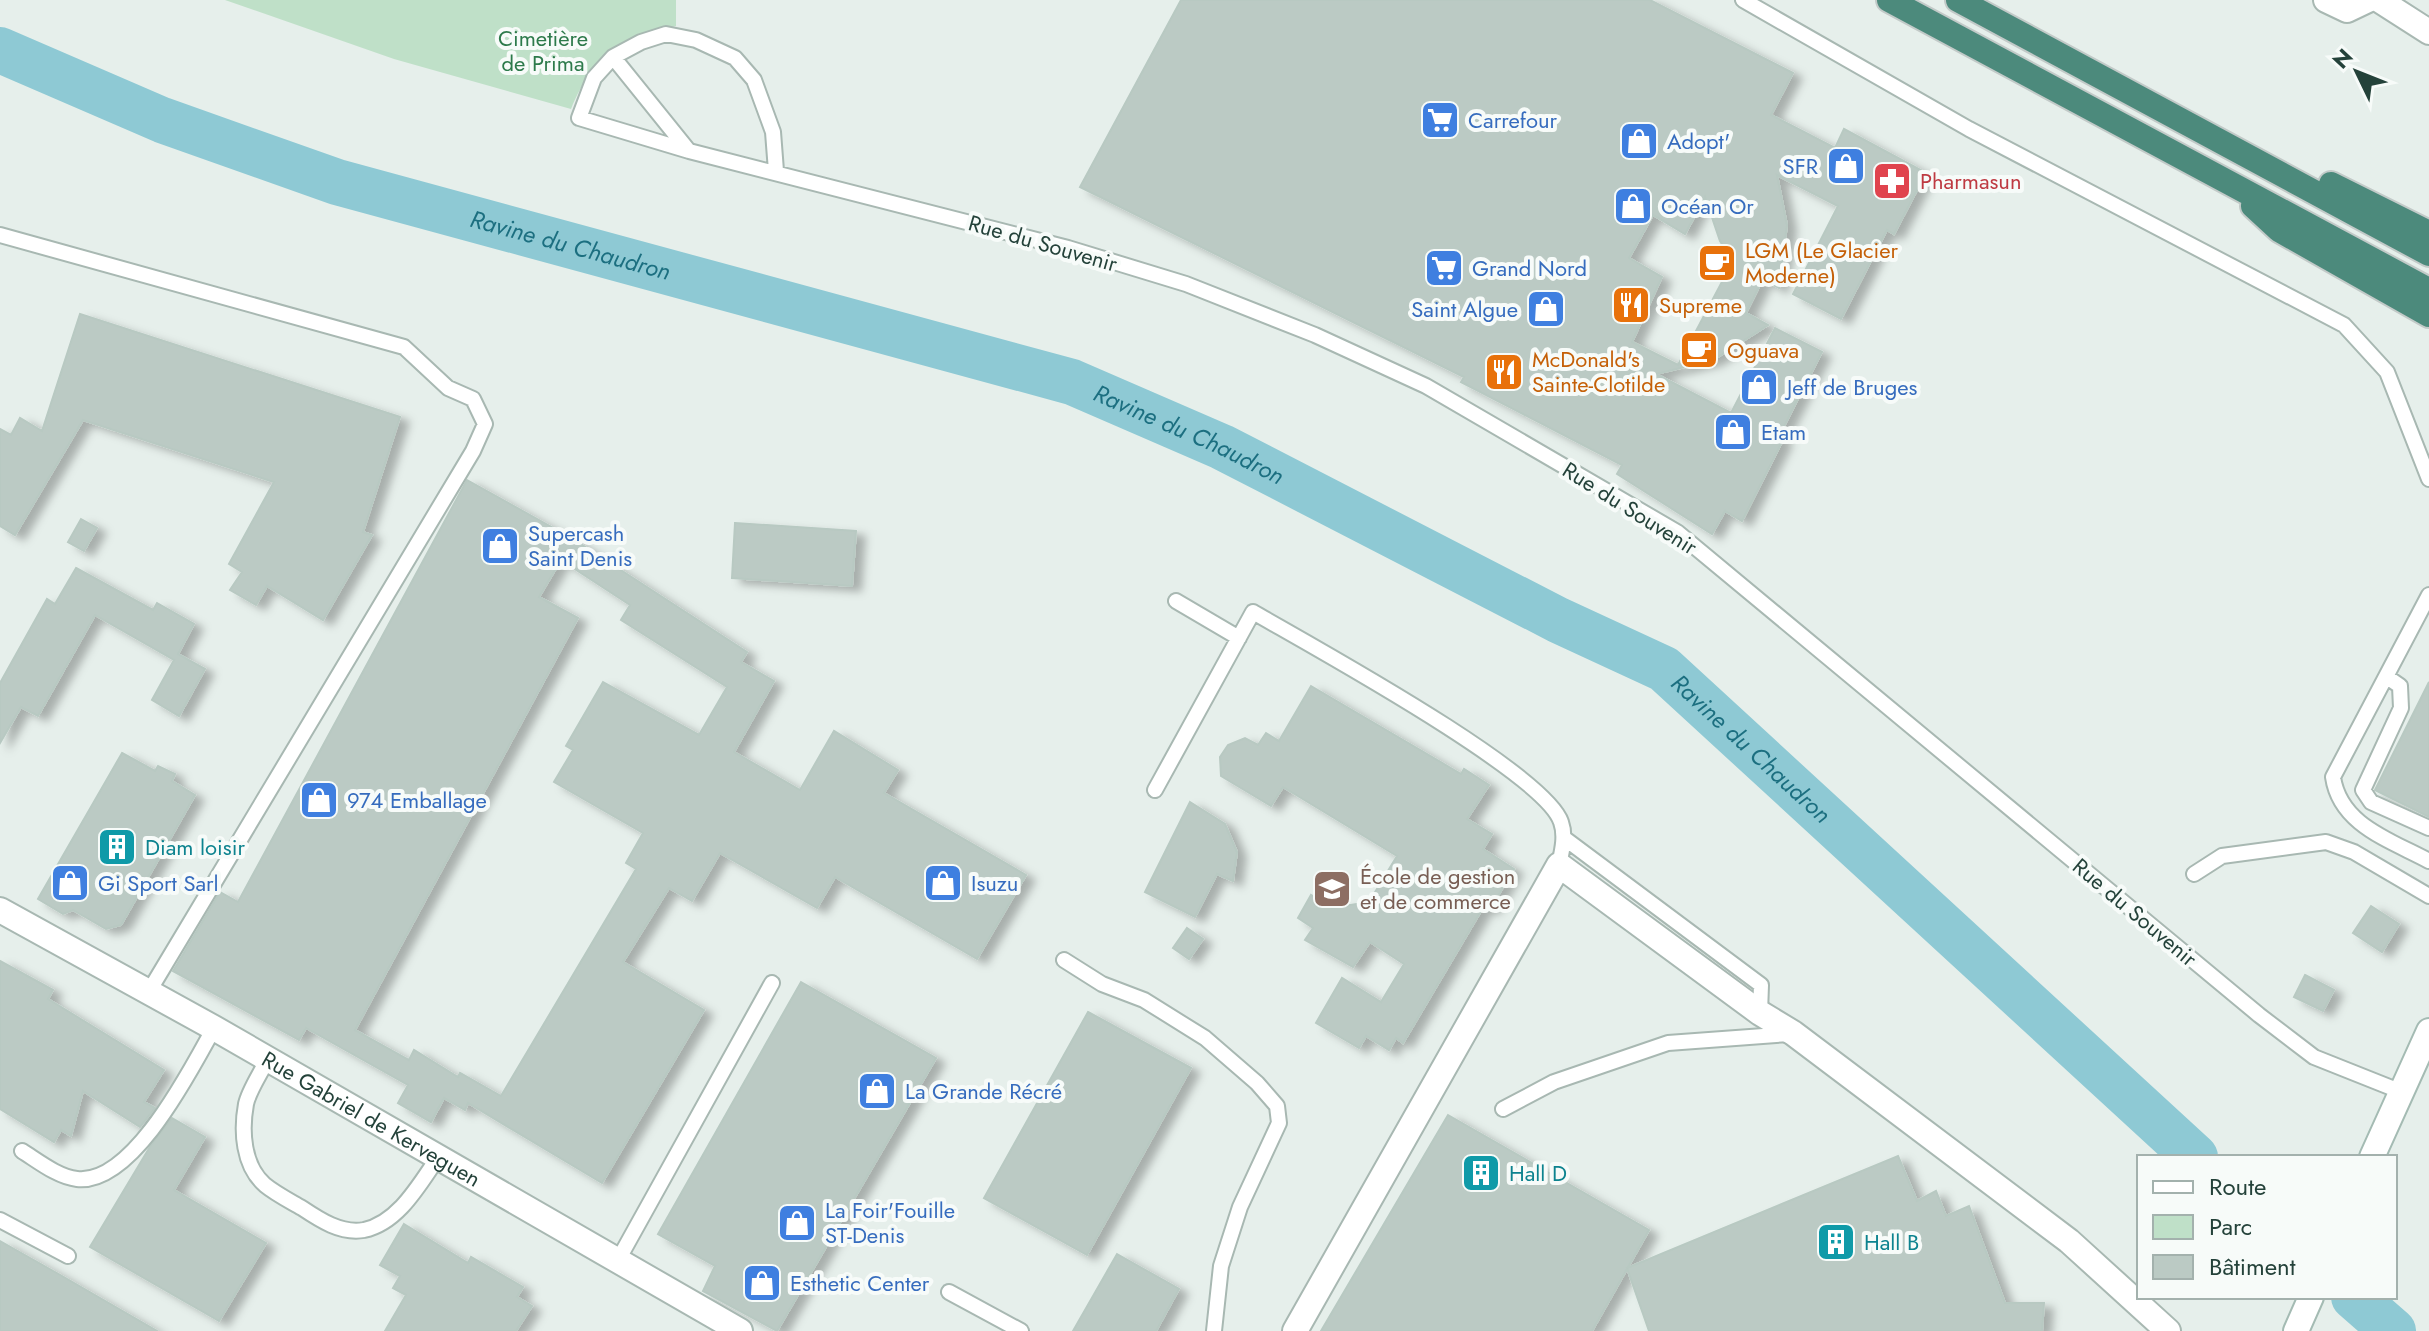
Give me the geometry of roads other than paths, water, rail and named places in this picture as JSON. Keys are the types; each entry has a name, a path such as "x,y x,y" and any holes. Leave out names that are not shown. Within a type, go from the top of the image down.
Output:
{"highway":[{"path":"1889,0 2429,290"},
{"path":"1958,0 2429,254"},
{"path":"2238,152 2301,169 2429,233"},
{"path":"2224,181 2279,230 2429,315"}],"street":[{"path":"2326,0 2347,10 2368,0"},
{"path":"2379,0 2429,32"},
{"path":"1295,1331 1559,865 1760,1013 1793,1033 2069,1241 2168,1331"},
{"name":"Rue Gabriel de Kerveguen","path":"0,910 214,1028 740,1331"},
{"path":"2376,1148 2429,1031"},
{"path":"2296,1331 2310,1299"}],"lane":[{"path":"1743,0 1969,129 2344,325 2387,372 2429,479"},
{"path":"689,151 613,57 641,42 666,34 696,40 735,58 754,80 768,112 776,171"},
{"name":"Rue du Souvenir","path":"613,57 594,78 579,118 689,151 1068,248 1186,284 1315,335 1426,386 1677,532 2259,1015 2314,1057 2402,1092"},
{"path":"0,235 404,347 448,388 473,399 485,424 473,451 148,993"},
{"path":"2429,595 2387,677 2356,728 2333,777 2336,795 2343,809 2365,827 2429,861"},
{"path":"1176,601 1239,638"},
{"path":"1155,790 1253,612 1406,702 1516,773 1542,795 1561,820 1564,838 1559,865"},
{"path":"2387,677 2400,686 2401,708 2363,790 2371,802 2429,828"},
{"path":"1564,838 1761,985 1760,1013"},
{"path":"2194,874 2222,856 2326,842 2354,852 2429,896"},
{"path":"1064,960 1102,984 1144,1000 1205,1038 1257,1083 1277,1106 1279,1123 1240,1207 1221,1266 1214,1331"},
{"path":"617,1262 772,983"},
{"path":"22,1151 75,1179 89,1179 111,1171 145,1138 168,1109 214,1028"},
{"path":"1503,1109 1554,1082 1668,1043 1793,1033"},
{"path":"267,1060 246,1103 246,1152 250,1167 265,1184 312,1215 343,1231 366,1230 392,1215 411,1197 437,1159"},
{"path":"0,1220 68,1256"},
{"path":"949,1292 1021,1331"}],"waterway":[{"name":"Ravine du Chaudron","path":"0,50 162,120 337,182 1072,382 1222,447 1558,620 1664,669 2193,1155"},
{"name":"Ravine du Chaudron","path":"2356,1299 2393,1331"}],"place":[{"name":"Carrefour","path":"1440,120"},
{"name":"Adopt'","path":"1639,141"},
{"name":"SFR","path":"1846,166"},
{"name":"Pharmasun","path":"1892,181"},
{"name":"Océan Or","path":"1633,206"},
{"name":"LGM (Le Glacier Moderne)","path":"1717,263"},
{"name":"Grand Nord","path":"1444,268"},
{"name":"Supreme","path":"1631,305"},
{"name":"Saint Algue","path":"1546,309"},
{"name":"Oguava","path":"1699,350"},
{"name":"McDonald's Sainte-Clotilde","path":"1504,372"},
{"name":"Jeff de Bruges","path":"1759,387"},
{"name":"Etam","path":"1733,432"},
{"name":"Supercash Saint Denis","path":"500,546"},
{"name":"974 Emballage","path":"319,800"},
{"name":"Diam loisir","path":"117,847"},
{"name":"Gi Sport Sarl","path":"70,883"},
{"name":"Isuzu","path":"943,883"},
{"name":"École de gestion et de commerce","path":"1332,889"},
{"name":"La Grande Récré","path":"877,1091"},
{"name":"Hall D","path":"1481,1173"},
{"name":"La Foir'Fouille ST-Denis","path":"797,1223"},
{"name":"Hall B","path":"1836,1242"},
{"name":"Esthetic Center","path":"762,1283"}],"park label":[{"name":"Cimetière de Prima","path":"543,50"}]}
